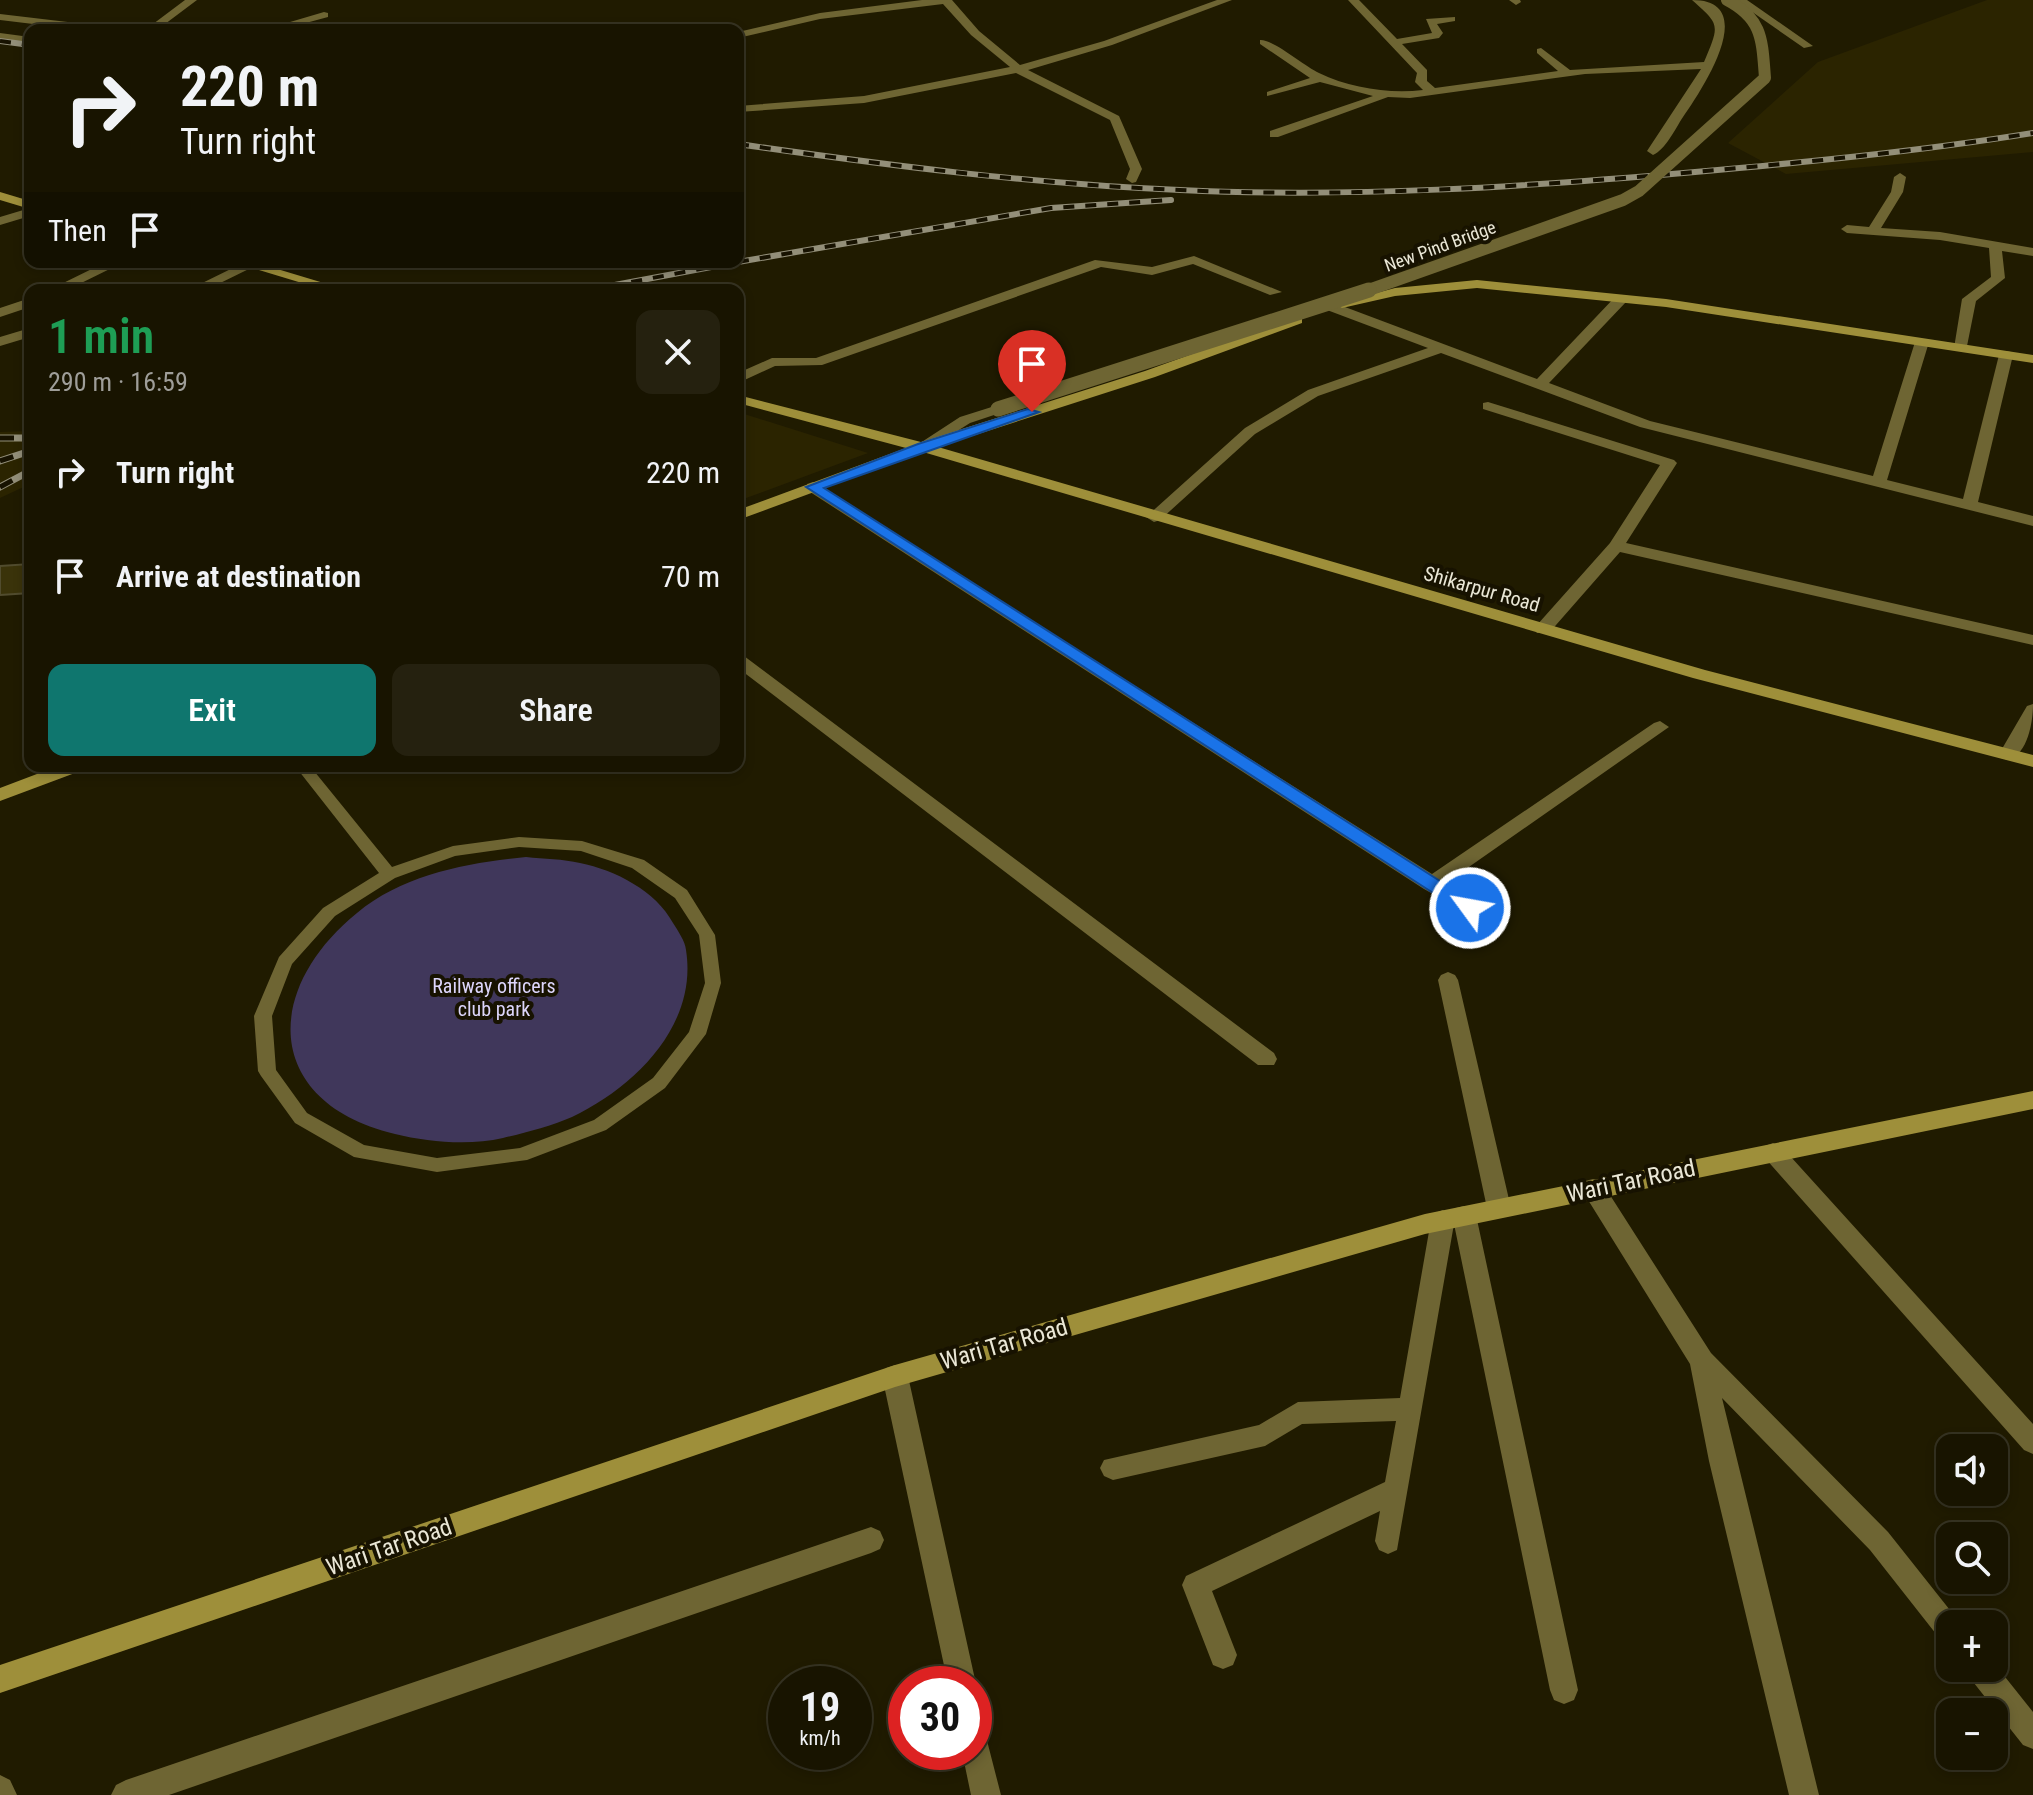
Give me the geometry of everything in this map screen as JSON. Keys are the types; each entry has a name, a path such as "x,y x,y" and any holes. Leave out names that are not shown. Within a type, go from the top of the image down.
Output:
{"street":[{"path":"158,24 192,0"},
{"path":"744,34 820,16 946,0 975,33 1020,70 1115,118 1136,169 1132,179"},
{"path":"1197,0 1210,7"},
{"path":"744,109 777,108 949,87 1117,42 1227,0"},
{"path":"1353,0 1423,72 1421,82 1431,91"},
{"path":"1653,151 1685,109 1721,29 1717,15 1697,0"},
{"name":"New Pind Bridge","path":"922,447 965,420 1367,291 1623,200 1639,191 1765,78 1761,30 1745,11 1727,0"},
{"path":"1740,0 1808,46"},
{"path":"1,12 74,24"},
{"path":"290,24 324,15"},
{"path":"1397,42 1435,36 1438,33 1430,21 1451,19"},
{"path":"0,36 24,39"},
{"path":"1264,42 1288,63 1317,79 1335,86 1389,94 1567,73 1707,65"},
{"path":"1541,51 1567,73"},
{"path":"1271,94 1317,79"},
{"path":"1274,134 1389,94"},
{"path":"1873,231 1897,192 1900,177"},
{"path":"0,196 24,203"},
{"path":"0,221 24,214"},
{"path":"1847,229 1940,236 2033,252"},
{"path":"1961,348 1969,299 1998,278 1995,245"},
{"path":"744,376 772,362 817,362 1100,263 1152,271 1194,260 1275,292"},
{"path":"69,284 104,268"},
{"path":"207,284 237,268"},
{"path":"260,268 318,284"},
{"path":"744,513 922,447 1150,374 1332,307 1395,292 1477,284 1621,299 2033,359"},
{"path":"1540,384 1621,299"},
{"path":"0,313 24,304"},
{"path":"1332,307 1645,424 2033,521"},
{"path":"0,342 24,334"},
{"path":"1878,484 1922,342"},
{"path":"1154,517 1250,431 1313,393 1443,347"},
{"path":"1969,507 2006,355"},
{"name":"Shikarpur Road","path":"744,401 922,447 1699,674 2033,761"},
{"path":"1488,406 1669,463 1616,546 1543,629"},
{"path":"813,487 1470,908"},
{"path":"1616,546 2033,640"},
{"path":"744,665 1266,1059"},
{"path":"2008,754 2033,710"},
{"path":"1431,884 1660,727"},
{"path":"0,795 60,772"},
{"path":"1448,980 1499,1208"},
{"name":"Wari Tar Road","path":"0,1679 895,1376 1454,1218 2033,1100"},
{"path":"1773,1152 2033,1442"},
{"path":"1593,1188 1702,1361 1879,1541 1936,1612"},
{"path":"1388,1541 1410,1409 1454,1218"},
{"path":"1454,1218 1564,1690"},
{"path":"1702,1361 1722,1461 1804,1795"},
{"path":"895,1376 958,1666"},
{"path":"1113,1468 1265,1435 1298,1413 1410,1409"},
{"path":"1223,1655 1196,1585 1396,1490"},
{"path":"126,1795 871,1540"},
{"path":"1991,1682 2033,1735"},
{"path":"981,1770 986,1795"}],"lane":[{"path":"307,772 389,874"},
{"path":"519,842 582,846 638,864 681,894 707,935 713,983 697,1034 659,1083 600,1125 521,1155 437,1165 360,1152 301,1118 267,1071 263,1016 285,961 329,912 389,874 453,851 519,842"}],"shaded area":[{"path":"1987,0 2033,0 2033,152 1786,174 1728,143 1818,62"},
{"path":"744,414 868,453 744,499"},
{"path":"24,431 24,487 0,498 0,432"}],"green space":[{"name":"Railway officers club park","path":"526,857 574,862 607,871 645,892 666,912 684,943 687,977 682,1004 672,1028 657,1050 618,1089 572,1117 538,1129 476,1142 449,1142 395,1134 352,1119 321,1097 301,1071 291,1041 293,1009 304,976 326,944 357,913 395,889 459,867"}],"building":[{"path":"24,564 24,593 0,595 0,566"}],"railway":[{"path":"0,41 24,44"},
{"path":"744,145 903,166 1069,183 1309,193 1438,190 1631,177 1864,156 2033,133"},
{"path":"744,261 1051,208 1171,200"},
{"path":"620,284 706,268"},
{"path":"0,438 24,438"},
{"path":"0,461 24,453"},
{"path":"0,487 24,474"}],"route":[{"path":"1032,412 922,447 813,487 1470,908"}]}
